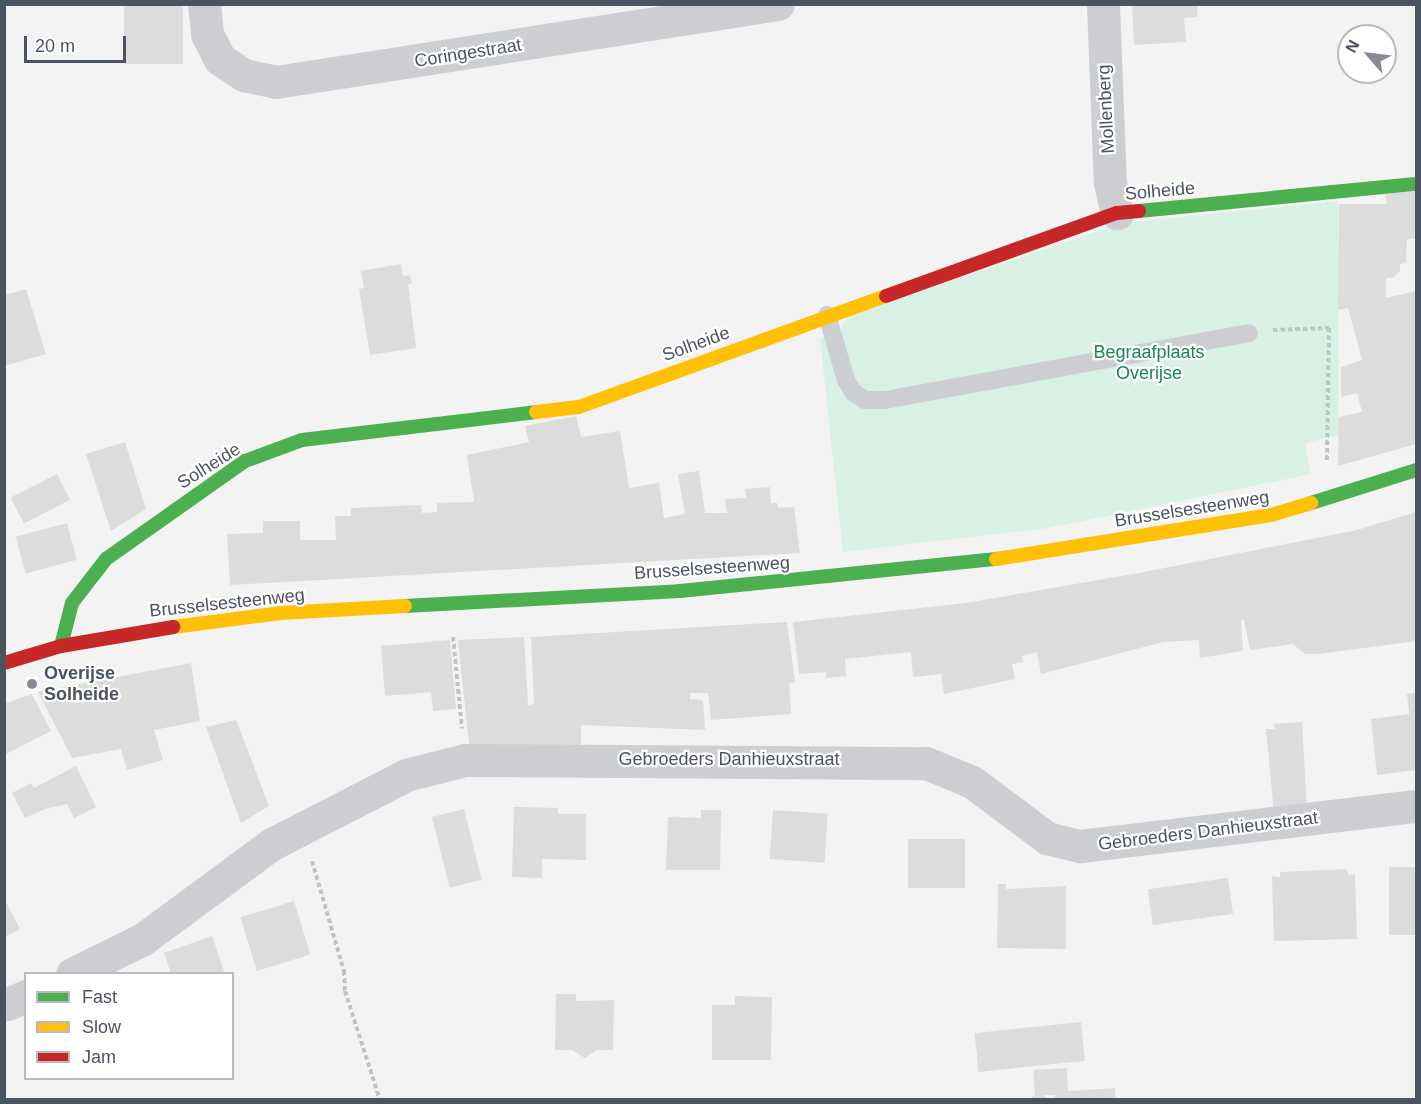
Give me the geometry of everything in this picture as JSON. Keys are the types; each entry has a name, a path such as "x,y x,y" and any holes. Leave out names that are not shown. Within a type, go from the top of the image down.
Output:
{"street":[{"name":"Coringestraat","path":"204,4 207,34 220,59 244,75 276,82 778,4"},
{"name":"Mollenberg","path":"1103,4 1110,183 1117,213"},
{"name":"Solheide","path":"61,646 72,603 105,560 245,462 302,440 579,407 827,315 1117,213 1416,184"},
{"name":"Brusselsesteenweg","path":"4,663 61,646 146,630 281,614 449,601 680,591 955,566 1271,515 1416,470"},
{"name":"Gebroeders Danhieuxstraat","path":"76,972 143,939 272,844 406,775 465,760 926,763 972,782 1047,838 1080,846 1416,806"}],"lane":[{"path":"827,315 846,380 853,392 865,400 885,400 1249,333"}],"path":[{"path":"815,4 845,4"},
{"path":"1249,333 1299,327 1329,328 1327,456"},
{"path":"449,601 465,760"},
{"path":"303,828 344,971 345,991 380,1100"}],"green space":[{"name":"Begraafplaats Overijse","path":"1338,201 1339,435 1305,443 1311,474 1048,528 843,552 820,338 839,332 847,317 1121,223"}],"building":[{"path":"124,4 183,4 183,64 124,64"},
{"path":"1132,4 1198,4 1197,17 1184,18 1186,42 1134,45"},
{"path":"1416,191 1416,238 1407,239 1406,263 1400,264 1400,271 1393,278 1386,278 1386,298 1415,291 1416,444 1338,466 1339,417 1362,412 1357,393 1341,397 1341,367 1362,360 1348,308 1338,310 1339,204 1387,204 1385,194"},
{"path":"401,264 403,276 410,275 412,284 408,284 416,348 370,355 359,289 364,288 361,271"},
{"path":"26,289 46,354 4,366 4,295"},
{"path":"576,416 581,437 620,431 629,488 659,483 664,518 685,514 678,474 699,471 705,513 727,513 725,499 746,498 745,489 770,487 771,503 777,503 778,508 794,507 800,553 230,585 227,534 263,533 263,521 300,521 300,540 336,540 335,516 351,516 351,508 421,505 422,513 437,512 437,503 474,502 467,455 529,442 525,426"},
{"path":"125,442 146,509 111,531 86,454"},
{"path":"57,474 70,500 24,523 11,498"},
{"path":"1416,512 1416,641 1319,654 1305,654 1293,644 1250,650 1244,619 1241,620 1243,651 1200,658 1199,640 1163,642 1041,674 1037,652 1022,656 1023,662 1012,664 1015,679 944,694 941,674 913,677 911,652 845,659 846,676 826,678 826,672 799,674 793,622 966,603 1139,573 1357,530"},
{"path":"67,523 77,560 26,573 16,537"},
{"path":"787,622 795,682 789,683 791,714 711,720 708,693 690,693 690,699 703,700 705,730 581,725 581,746 469,744 458,640 524,637 528,705 534,704 531,637"},
{"path":"450,640 456,709 433,711 431,692 385,696 381,646"},
{"path":"191,663 200,721 154,730 163,760 127,770 121,749 72,758 38,692"},
{"path":"1416,693 1416,770 1377,775 1371,719 1409,714 1407,694"},
{"path":"32,694 51,731 4,755 4,704"},
{"path":"236,720 269,806 241,823 206,727"},
{"path":"1302,722 1307,810 1274,814 1266,729 1275,729 1274,724"},
{"path":"76,766 96,807 74,818 67,804 45,809 25,818 12,793 31,783 34,788"},
{"path":"514,807 558,808 558,814 586,814 586,860 542,859 542,878 512,877"},
{"path":"464,809 482,880 450,888 432,817"},
{"path":"701,810 721,810 720,870 666,870 668,817 701,818"},
{"path":"773,810 828,814 824,863 770,859"},
{"path":"908,839 965,839 965,888 908,888"},
{"path":"1389,867 1416,867 1416,935 1389,935"},
{"path":"1347,869 1348,875 1355,874 1357,939 1274,941 1272,876 1280,877 1280,872"},
{"path":"1228,878 1233,914 1153,925 1148,889"},
{"path":"998,884 1006,884 1006,889 1066,886 1066,949 997,948"},
{"path":"4,898 20,929 4,937"},
{"path":"294,901 310,955 257,971 240,917"},
{"path":"212,936 224,972 170,972 164,953"},
{"path":"556,994 576,994 576,1001 614,1000 613,1050 597,1050 585,1058 572,1050 555,1050"},
{"path":"735,996 772,997 771,1060 712,1060 712,1005 735,1005"},
{"path":"1081,1022 1085,1061 979,1072 975,1033"},
{"path":"1067,1068 1068,1091 1115,1088 1116,1100 1055,1100 1055,1095 1043,1095 1050,1100 1030,1100 1035,1094 1033,1070"}],"traffic: fast":[{"path":"1139,211 1416,184"},
{"path":"61,646 72,603 106,559 245,461 302,440 536,412"},
{"path":"1311,503 1416,470"},
{"path":"405,606 680,591 996,559"}],"traffic: slow":[{"path":"536,412 579,407 886,296"},
{"path":"996,559 1271,515 1311,503"},
{"path":"173,627 281,613 405,606"}],"traffic: jam":[{"path":"886,296 1117,213 1139,211"},
{"path":"4,663 61,646 173,627"}],"place":[{"name":"Overijse Solheide","path":"32,684"}]}
